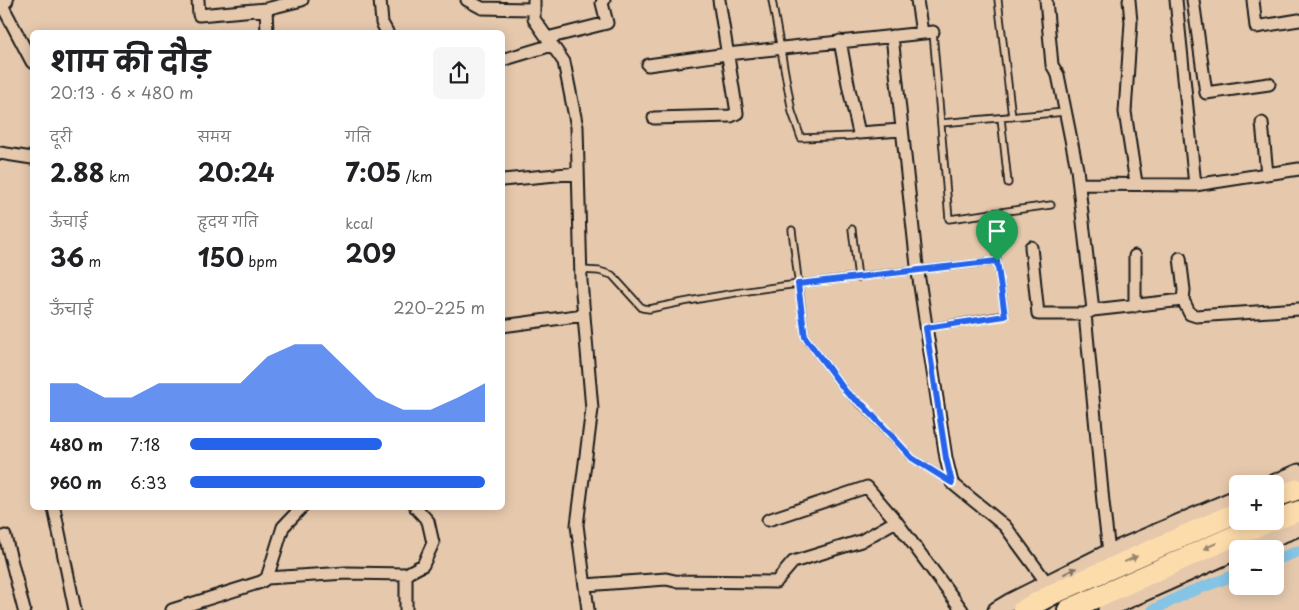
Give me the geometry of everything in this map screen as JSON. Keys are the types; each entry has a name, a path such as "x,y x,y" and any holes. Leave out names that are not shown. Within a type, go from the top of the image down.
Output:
{"highway":[{"path":"1284,494 1299,489"},
{"path":"1284,517 1299,511"},
{"path":"1023,610 1055,593 1229,516"},
{"path":"1068,610 1249,530"}],"street":[{"path":"198,0 198,15 266,9 302,0"},
{"path":"380,0 382,23 386,30"},
{"path":"467,0 482,8 534,5 534,19 564,62 577,127 580,270 592,409 578,525 588,610"},
{"path":"505,59 550,41 607,23 602,3 604,0"},
{"path":"654,118 731,116 738,114 719,0"},
{"path":"648,65 727,54 927,32 917,0"},
{"path":"1046,0 1052,65 1058,74 1079,184 1102,502 1109,552"},
{"path":"1129,0 1131,22 1125,112 1136,183"},
{"path":"1176,0 1195,184"},
{"path":"1194,0 1206,94"},
{"path":"1253,0 1256,27 1299,20"},
{"path":"2,3 30,58"},
{"path":"266,9 267,30"},
{"path":"892,36 918,270 946,458 952,483 1005,526 1048,583"},
{"path":"840,41 859,133 901,130"},
{"path":"1185,97 1268,84"},
{"path":"1262,123 1267,174"},
{"path":"0,153 30,158"},
{"path":"1079,184 1195,184 1299,169"},
{"path":"505,180 578,173"},
{"path":"1031,248 1038,314 1089,312 1183,300"},
{"path":"1135,256 1135,306"},
{"path":"1180,258 1184,290 1183,300 1190,314 1196,316 1299,309"},
{"path":"505,326 584,315"},
{"path":"1284,478 1299,472"},
{"path":"768,520 867,487 896,521 962,610"},
{"path":"996,610 1109,552 1229,501"},
{"path":"54,510 75,610"},
{"path":"267,578 282,527 299,510"},
{"path":"172,610 261,582 267,578 346,573 406,574 423,565 433,543 428,521 418,510"},
{"path":"585,585 666,579 675,581 776,582 793,562 861,541 896,521"},
{"path":"1268,540 1299,528"},
{"path":"5,536 24,610"},
{"path":"1106,610 1229,555"},
{"path":"0,566 12,563"},
{"path":"406,574 406,610"}],"lane":[{"path":"772,0 792,112 801,138 853,136 859,133"},
{"path":"998,0 1012,117"},
{"path":"927,32 941,123 949,219 1050,205"},
{"path":"941,123 1066,112"},
{"path":"1001,118 1008,183"},
{"path":"926,328 1005,316 990,213"},
{"path":"852,229 858,278"},
{"path":"792,230 805,337 847,393 864,406 912,458 952,483"},
{"path":"580,270 599,271 612,275 642,308 649,308 698,298 798,284 997,261"}],"waterway":[{"path":"1284,557 1299,551"},
{"path":"1153,610 1187,593 1229,577"}],"route":[{"path":"997,261 1005,316 926,328 946,458 952,483 912,458 864,406 847,393 805,337 798,284 997,261"}]}
